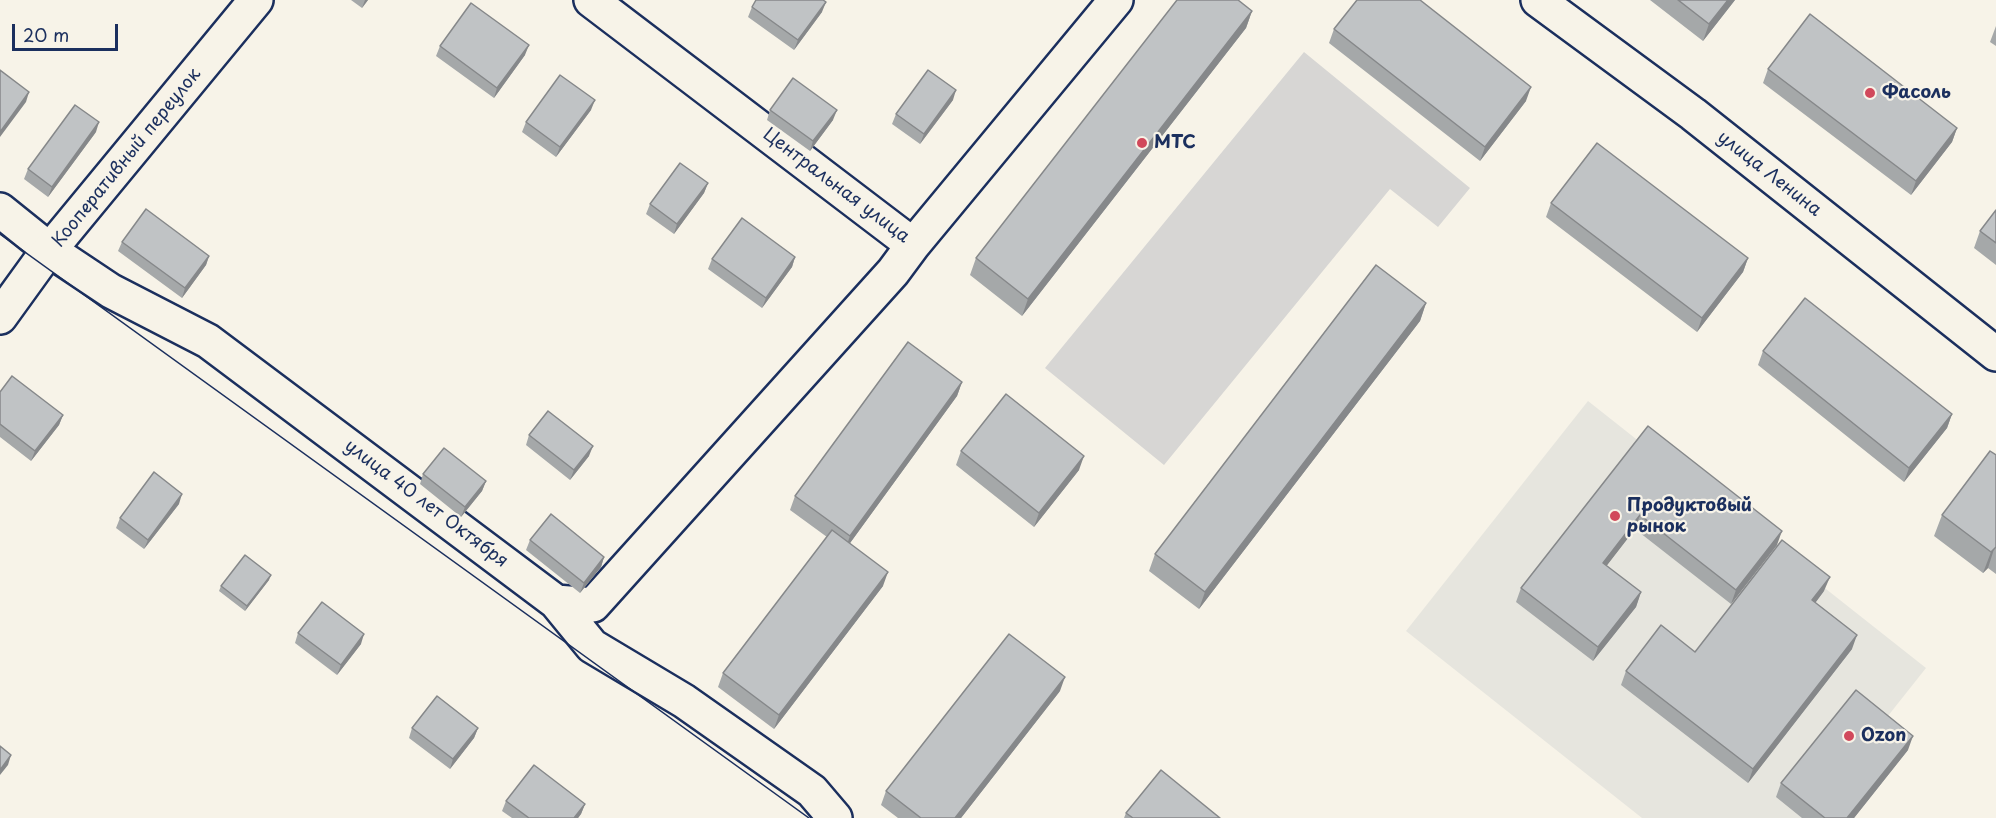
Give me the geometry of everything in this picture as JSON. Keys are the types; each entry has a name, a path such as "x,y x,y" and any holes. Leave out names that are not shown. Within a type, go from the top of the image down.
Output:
{"street":[{"name":"Кооперативный переулок","path":"0,317 51,250 256,0"},
{"name":"Центральная улица","path":"591,0 913,245 1116,0"},
{"name":"улица Ленина","path":"1538,0 1694,114 1996,354"},
{"name":"улица 40 лет Октября","path":"0,210 51,250 111,291 208,341 556,602 592,646 684,701 812,790 835,818"},
{"path":"556,602 593,605 892,272 913,245"}],"shaded area":[{"path":"1304,52 1470,188 1438,227 1390,189 1164,465 1045,368"},
{"name":"Продуктовый рынок","path":"1588,401 1926,668 1807,818 1642,818 1406,631"}],"building":[{"path":"756,0 823,0 826,2 798,40 752,7"},
{"path":"1177,0 1238,0 1252,11 1028,299 976,258"},
{"path":"1357,0 1420,0 1531,87 1485,147 1334,29"},
{"path":"1678,0 1728,0 1709,24"},
{"path":"471,3 529,45 497,88 440,46"},
{"path":"1810,14 1957,128 1916,181 1768,69"},
{"path":"0,70 29,92 0,132"},
{"path":"928,70 956,90 924,134 896,114"},
{"path":"560,75 595,100 560,147 526,122"},
{"path":"793,78 837,110 813,141 770,110"},
{"path":"75,105 99,122 52,187 28,169"},
{"path":"1597,143 1748,258 1702,318 1551,203"},
{"path":"680,163 708,183 677,224 650,204"},
{"path":"146,209 209,256 185,288 122,242"},
{"path":"1996,210 1996,243 1980,231"},
{"path":"742,218 795,257 766,298 712,259"},
{"path":"1376,265 1426,303 1205,592 1155,554"},
{"path":"1805,298 1952,414 1909,468 1763,351"},
{"path":"908,342 962,382 850,536 795,496"},
{"path":"12,376 63,415 35,451 0,424 0,392"},
{"path":"1006,394 1084,456 1039,513 961,451"},
{"path":"548,411 593,446 574,470 529,435"},
{"path":"1648,426 1782,531 1736,590 1640,515 1603,563 1641,592 1598,647 1521,588"},
{"path":"444,448 486,481 465,507 423,474"},
{"path":"1990,451 1996,455 1996,547 1991,552 1942,515"},
{"path":"154,472 182,494 148,540 120,518"},
{"path":"551,514 604,557 584,583 530,540"},
{"path":"832,530 888,572 779,715 723,673"},
{"path":"1782,540 1830,577 1812,600 1857,635 1753,769 1626,671 1661,625 1695,652"},
{"path":"245,555 271,575 247,606 221,586"},
{"path":"322,602 364,634 341,665 298,633"},
{"path":"1009,634 1065,677 955,818 921,818 886,791"},
{"path":"1856,690 1913,736 1847,818 1825,818 1781,783"},
{"path":"437,696 478,728 453,759 412,728"},
{"path":"0,746 11,755 0,770"},
{"path":"534,765 585,804 574,818 529,818 506,801"},
{"path":"1161,770 1220,818 1133,818 1126,813"}],"tram line":[{"path":"0,234 809,818"}],"place":[{"name":"Фасоль","path":"1870,93"},
{"name":"МТС","path":"1142,143"},
{"name":"Продуктовый рынок","path":"1615,516"},
{"name":"Ozon","path":"1849,736"}]}
